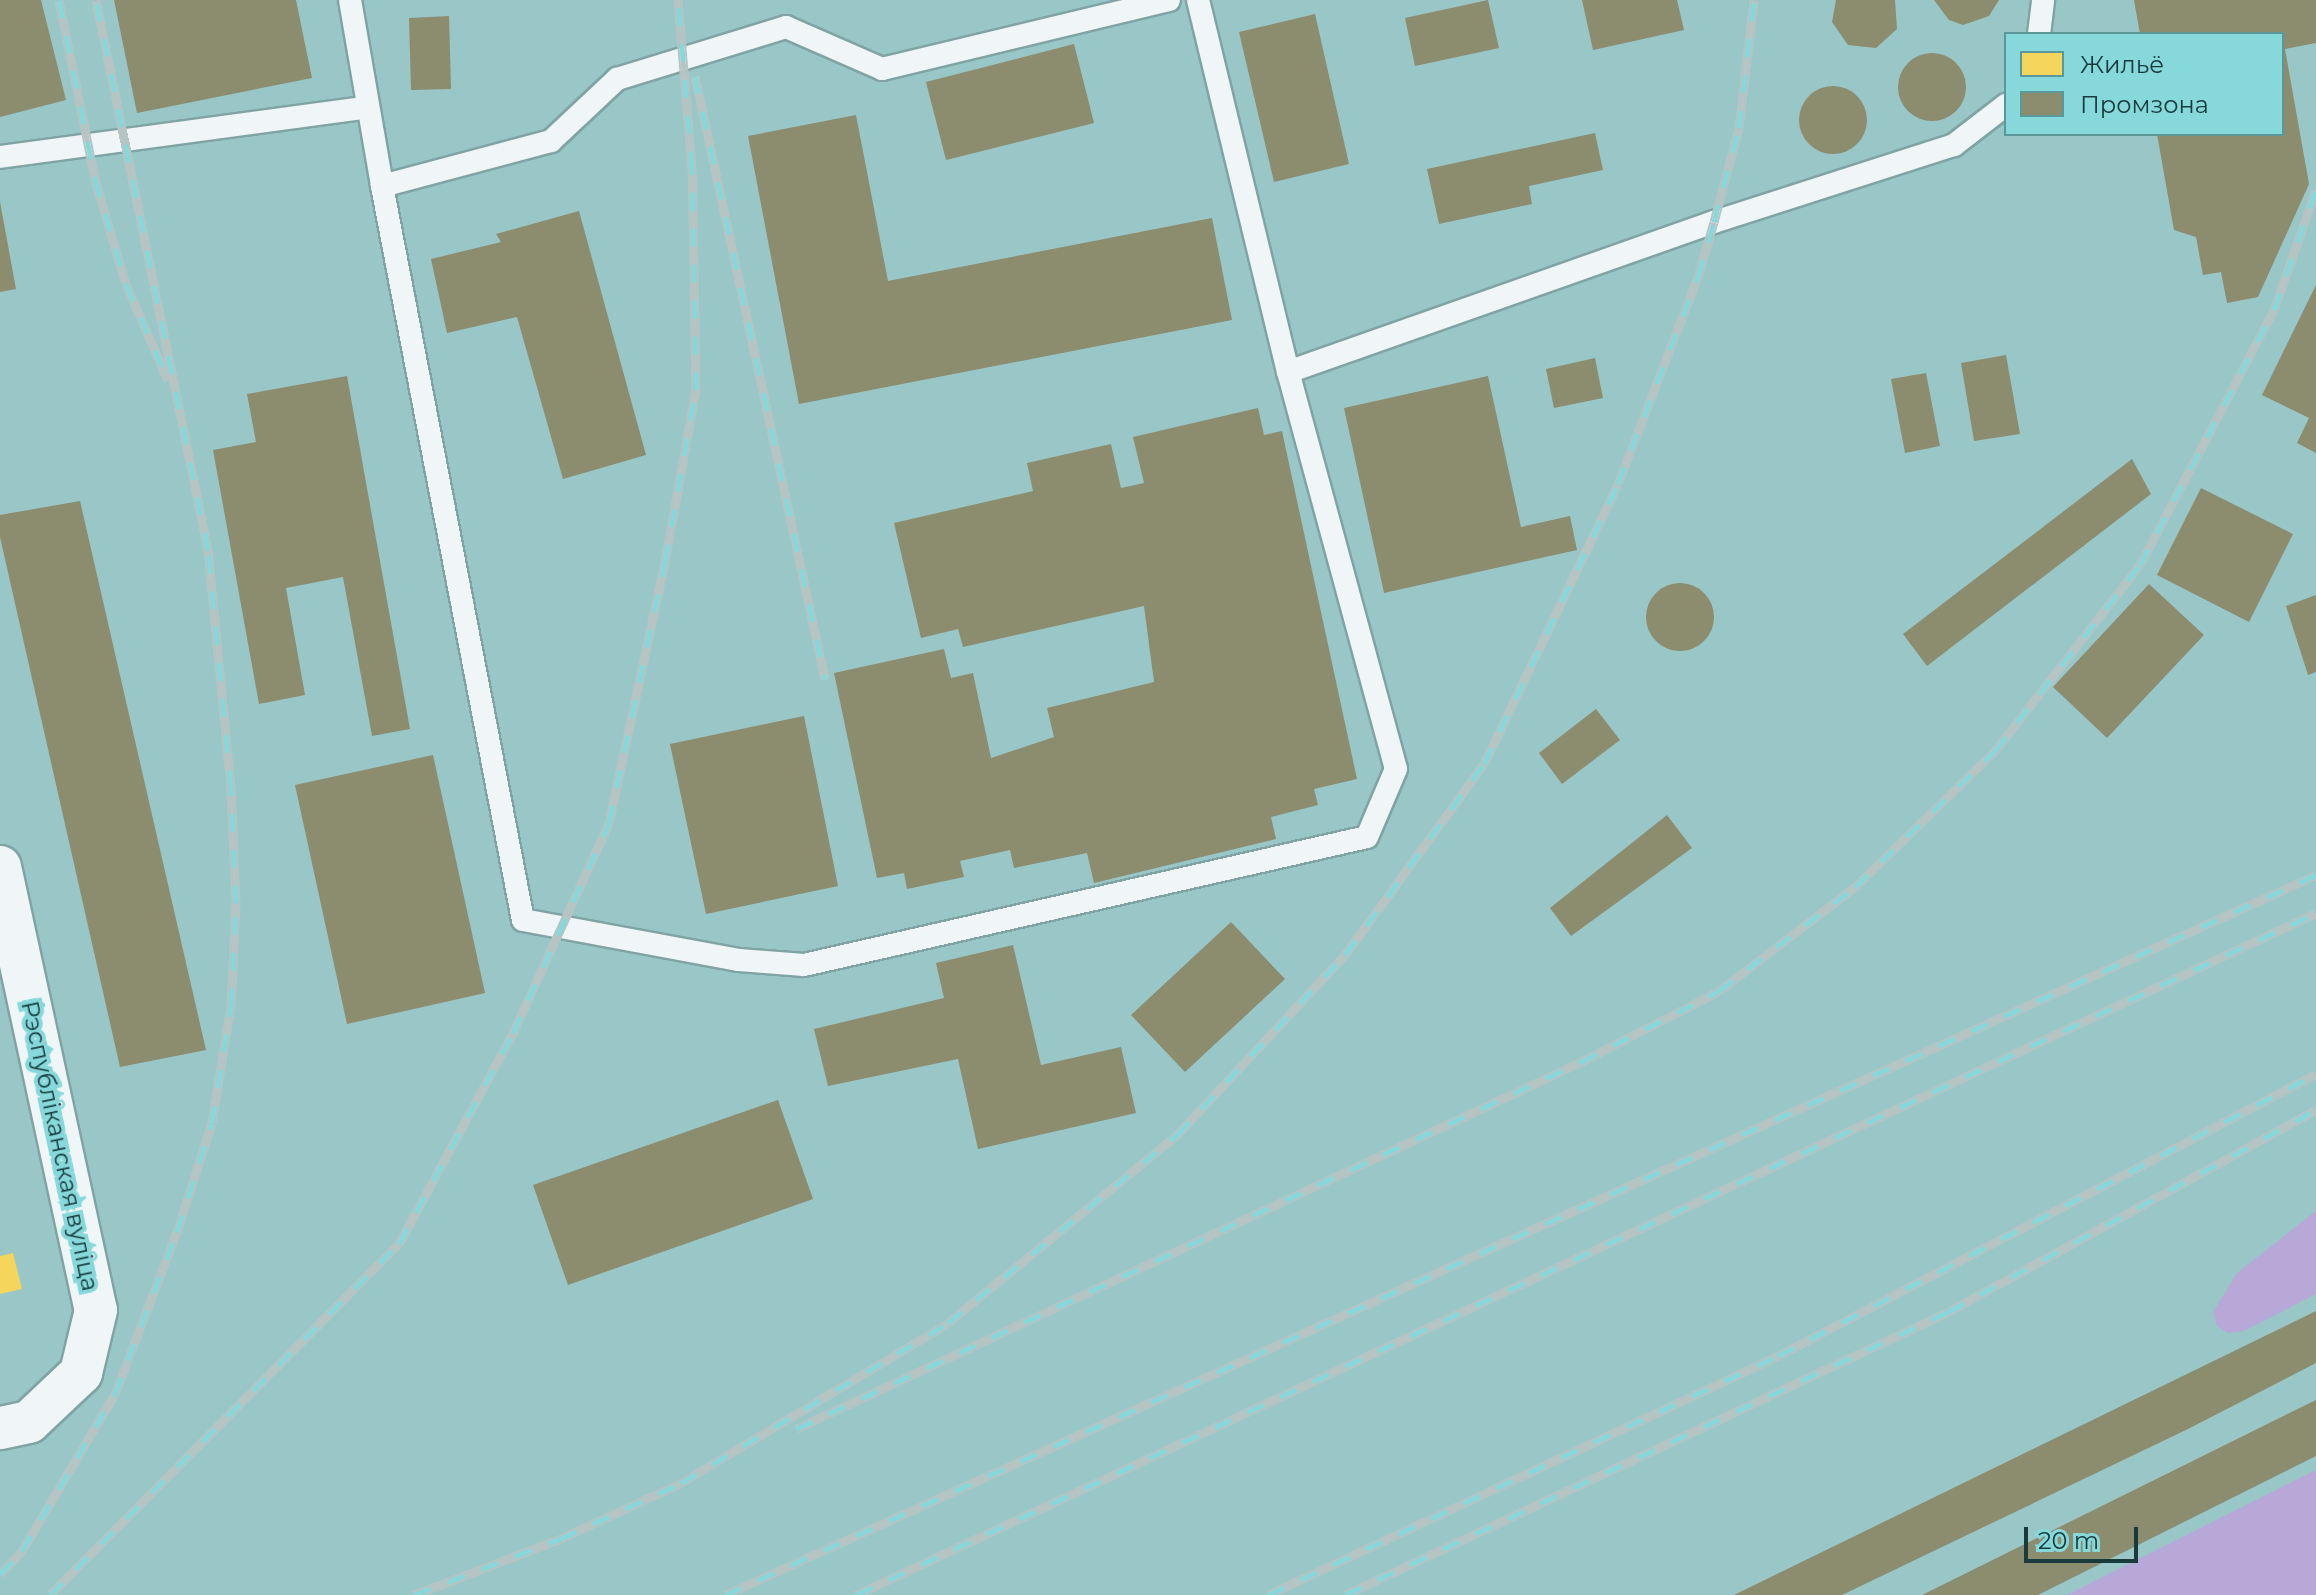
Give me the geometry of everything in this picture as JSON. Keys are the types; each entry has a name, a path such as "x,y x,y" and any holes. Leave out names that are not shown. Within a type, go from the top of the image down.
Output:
{"street":[{"name":"Рэспубліканская вуліца","path":"0,867 96,1310 81,1373 29,1422 0,1428"}],"lane":[{"path":"350,0 382,186 523,920 739,960 804,965 1367,837 1396,769 1288,372 1198,0"},
{"path":"382,186 551,141 617,79 786,27 882,69 1169,0"},
{"path":"2039,32 2043,0"},
{"path":"0,157 368,107"},
{"path":"1288,372 1714,222 1954,145 2004,107"}],"shaded area":[{"path":"2316,1211 2316,1294 2244,1331 2228,1333 2217,1326 2213,1312 2237,1273"},
{"path":"2316,1470 2316,1595 2067,1595"}],"building: Жильё":[{"path":"13,1253 22,1289 0,1294 0,1256"}],"building: Промзона":[{"path":"0,0 41,0 66,100 0,117"},
{"path":"114,0 296,0 312,78 137,113"},
{"path":"1488,0 1499,48 1415,66 1405,18"},
{"path":"1582,0 1677,0 1684,30 1593,50"},
{"path":"1836,0 1895,0 1897,29 1876,48 1848,45 1832,22"},
{"path":"1934,0 1999,0 1989,16 1963,25 1949,20"},
{"path":"2134,0 2316,0 2316,43 2285,49 2309,184 2258,297 2227,303 2221,272 2203,275 2196,237 2174,230 2157,136 2284,136 2284,32 2140,32"},
{"path":"1315,14 1349,164 1274,182 1239,32"},
{"path":"449,16 451,89 411,90 409,18"},
{"path":"1074,44 1094,123 946,160 926,82"},
{"path":"1932,53 1956,63 1966,87 1956,111 1932,121 1908,111 1898,87 1908,63"},
{"path":"1833,86 1857,96 1867,120 1857,144 1833,154 1809,144 1799,120 1809,96"},
{"path":"856,115 888,281 1212,218 1232,320 799,404 748,136"},
{"path":"1595,133 1603,170 1529,186 1532,204 1439,224 1427,169"},
{"path":"0,202 16,289 0,292"},
{"path":"579,211 646,455 563,479 517,317 447,333 431,259 501,242 496,234"},
{"path":"2316,285 2316,453 2297,443 2309,418 2262,395"},
{"path":"2006,355 2020,434 1974,441 1961,363"},
{"path":"1595,358 1603,398 1554,408 1546,369"},
{"path":"1926,373 1940,446 1905,453 1891,379"},
{"path":"347,376 410,729 372,736 343,577 286,588 305,695 259,704 213,450 256,442 247,394"},
{"path":"1488,376 1521,527 1570,516 1577,550 1384,593 1344,408"},
{"path":"1258,408 1264,435 1282,431 1357,779 1314,789 1318,805 1271,817 1276,839 1094,883 1087,853 1014,868 1010,850 960,861 964,877 907,889 904,873 877,878 834,673 944,649 951,678 973,673 991,758 1054,737 1047,708 1154,682 1144,606 963,647 958,629 921,638 894,523 1033,491 1027,463 1111,444 1121,488 1144,483 1133,437"},
{"path":"2132,459 2151,494 1927,666 1903,634"},
{"path":"2201,488 2293,534 2249,622 2157,575"},
{"path":"80,501 206,1050 120,1067 0,537 0,515"},
{"path":"1680,583 1704,593 1714,617 1704,641 1680,651 1656,641 1646,617 1656,593"},
{"path":"2149,584 2204,635 2107,738 2053,687"},
{"path":"2316,595 2316,672 2308,675 2286,606"},
{"path":"1596,709 1620,740 1562,784 1539,753"},
{"path":"804,716 838,886 706,914 670,744"},
{"path":"433,755 485,993 347,1024 295,785"},
{"path":"1667,815 1692,848 1571,936 1550,908"},
{"path":"1231,922 1285,979 1185,1072 1131,1015"},
{"path":"1013,945 1041,1065 1121,1047 1136,1113 978,1149 958,1059 828,1086 814,1029 944,998 936,963"},
{"path":"778,1100 813,1199 568,1285 533,1185"},
{"path":"2316,1311 2316,1363 2188,1429 1842,1595 1734,1595"},
{"path":"2316,1400 2316,1456 2038,1595 1922,1595"}],"railway":[{"path":"59,0 95,179 126,284 168,380"},
{"path":"0,1574 22,1551 115,1394 177,1232 212,1123 231,1006 236,903 231,788 208,550 96,0"},
{"path":"50,1595 399,1244 513,1033 609,823 665,562 696,390 692,169 678,0"},
{"path":"414,1595 560,1539 681,1483 948,1323 1177,1135 1345,955 1484,764 1618,484 1698,277 1714,222 1739,128 1754,0"},
{"path":"695,76 825,679"},
{"path":"796,1429 1581,1062 1719,991 1855,887 1995,751 2140,565 2274,310 2316,190"},
{"path":"725,1595 2316,875"},
{"path":"856,1595 2316,913"},
{"path":"1268,1595 1778,1356 2316,1074"},
{"path":"1345,1595 1948,1312 2316,1110"}]}
